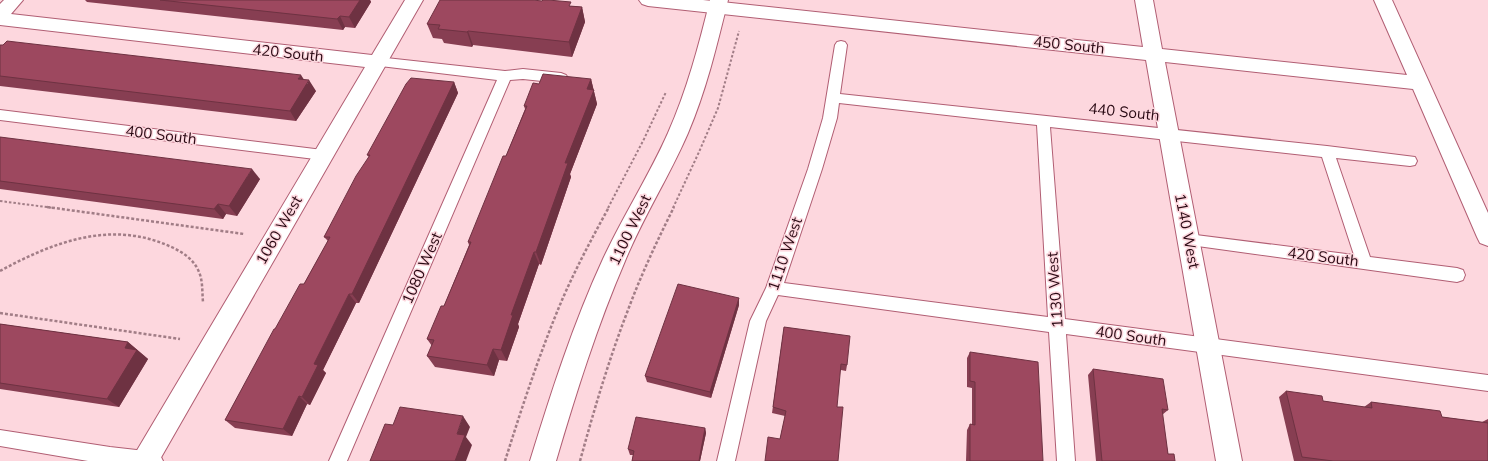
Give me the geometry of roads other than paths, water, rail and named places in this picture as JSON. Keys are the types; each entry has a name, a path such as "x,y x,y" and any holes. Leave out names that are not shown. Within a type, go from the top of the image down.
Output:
{"street":[{"path":"0,14 14,0"},
{"name":"1060 West","path":"148,461 323,155 414,0"},
{"name":"450 South","path":"648,0 718,4 1420,83"},
{"name":"1140 West","path":"1144,0 1229,461"},
{"path":"1383,0 1488,237"},
{"name":"1100 West","path":"543,461 561,399 596,301 614,258 668,154 686,114 709,43 718,4"},
{"name":"420 South","path":"0,19 377,62"}],"lane":[{"name":"1110 West","path":"726,461 758,321 774,288 815,169 830,118 841,45"},
{"name":"420 South","path":"377,62 505,76 523,74 576,80"},
{"name":"1080 West","path":"338,461 505,76"},
{"name":"440 South","path":"834,98 1410,161"},
{"name":"400 South","path":"0,115 323,155"},
{"name":"1130 West","path":"1043,120 1066,461"},
{"path":"1327,151 1364,263"},
{"name":"420 South","path":"1188,240 1457,274"},
{"name":"400 South","path":"774,288 1488,383"},
{"path":"0,438 148,461"}]}
